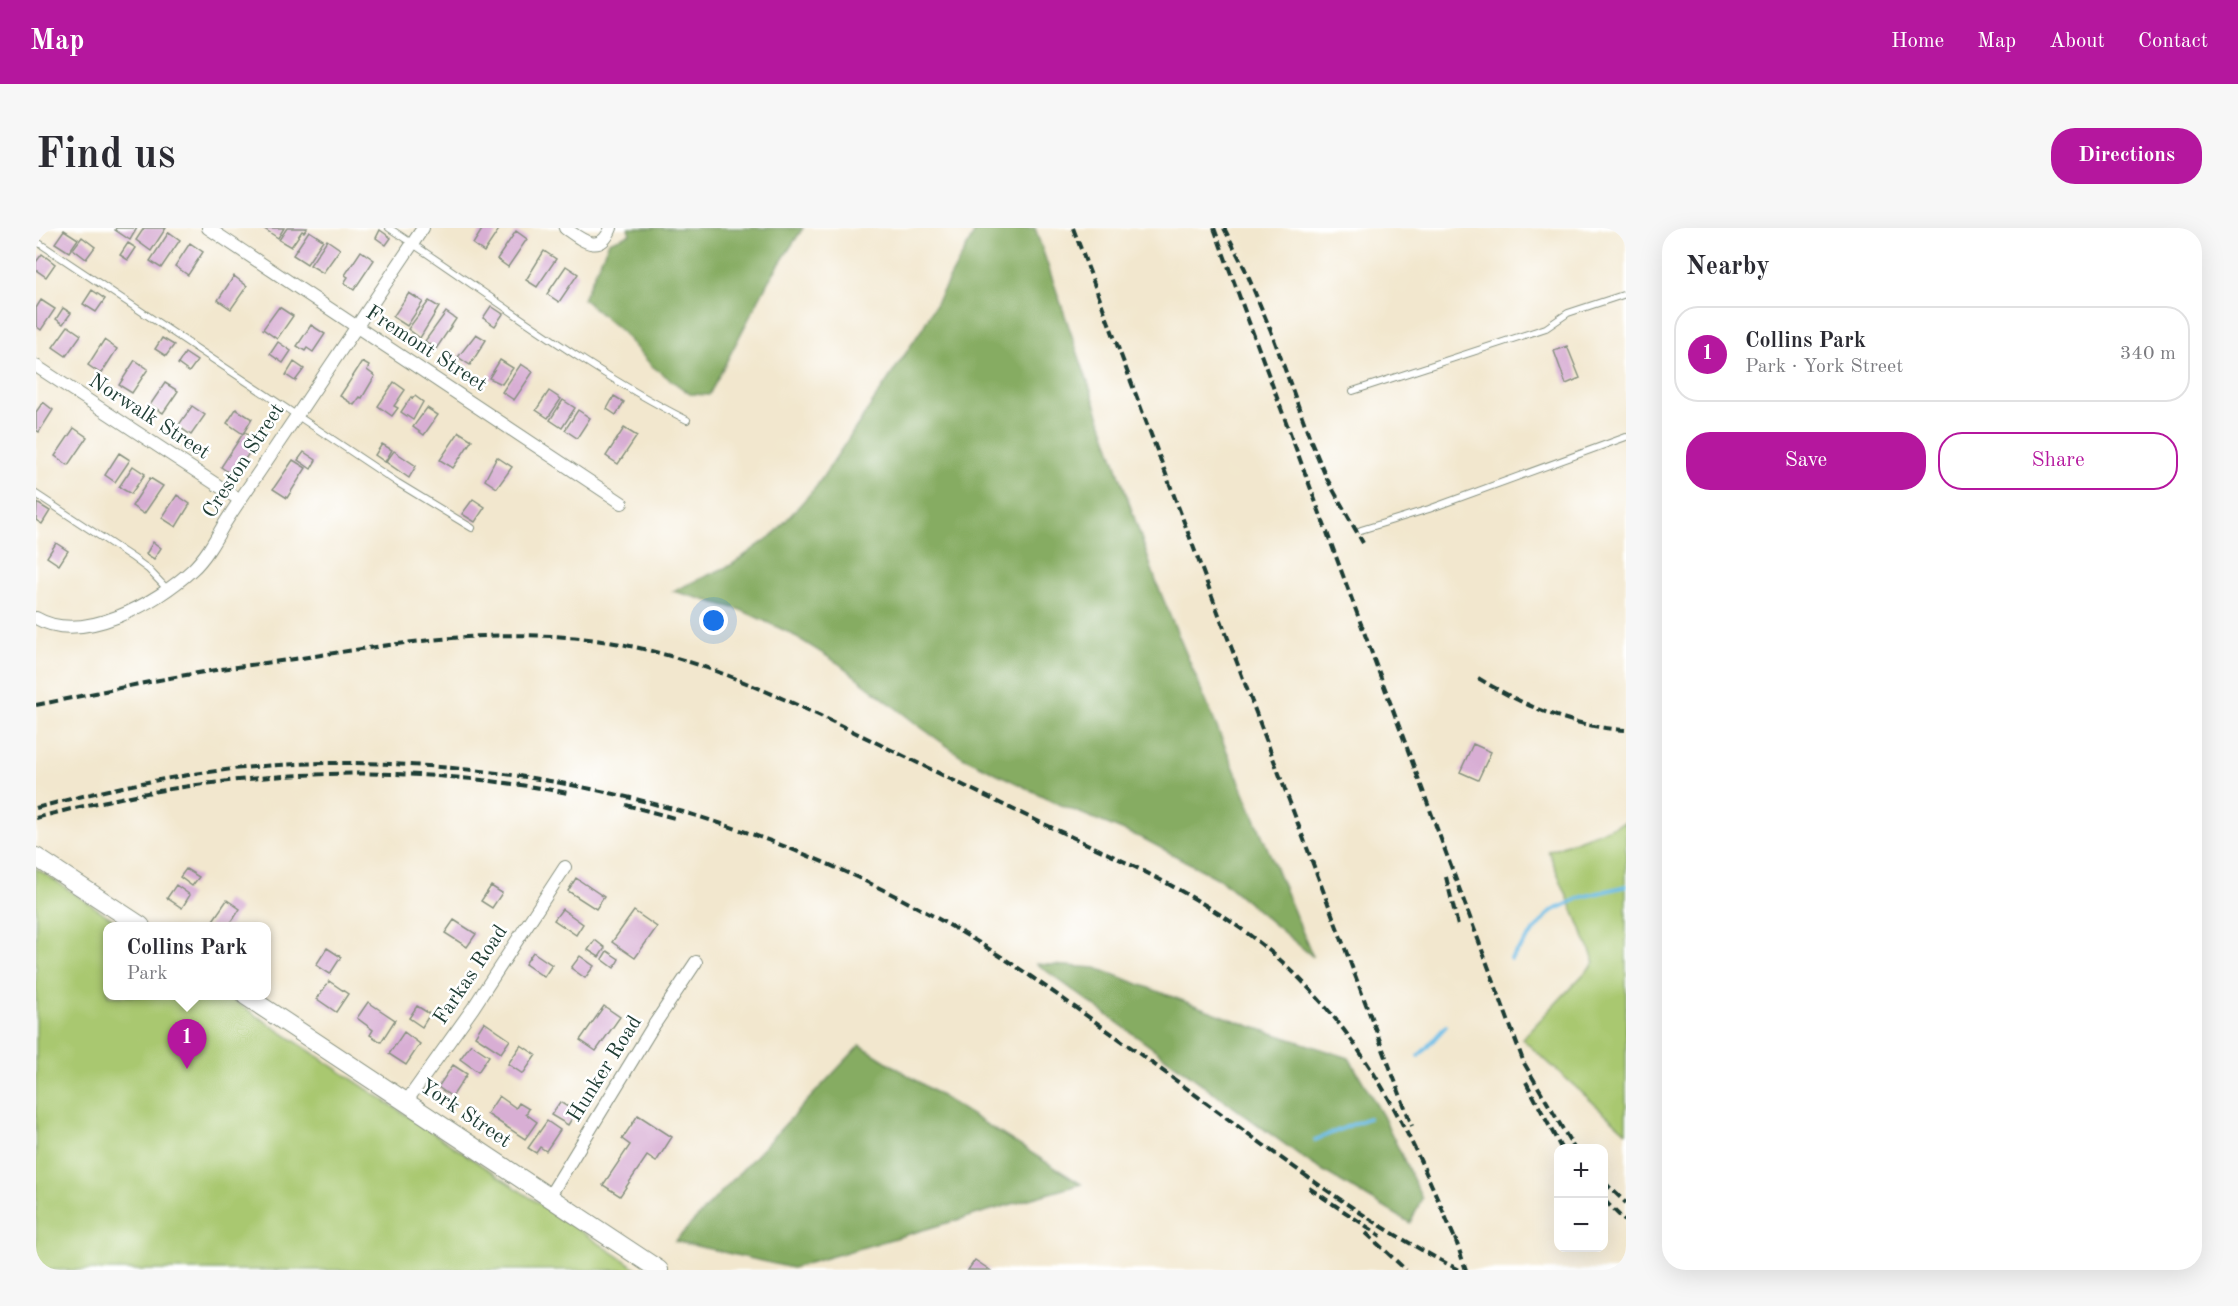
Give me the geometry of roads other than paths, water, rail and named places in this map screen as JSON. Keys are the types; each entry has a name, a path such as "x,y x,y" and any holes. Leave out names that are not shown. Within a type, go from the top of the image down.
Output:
{"street":[{"name":"Fremont Street","path":"208,228 622,503"},
{"name":"Creston Street","path":"36,618 47,624 82,627 151,601 168,590 202,560 297,414 423,228"},
{"path":"565,228 586,243 596,244 603,241 611,228"},
{"name":"Norwalk Street","path":"36,366 240,500"},
{"path":"36,856 134,922"},
{"name":"Farkas Road","path":"406,1102 473,1008 565,867"},
{"name":"Hunker Road","path":"549,1197 652,1028 696,962"},
{"name":"York Street","path":"252,1000 659,1270"}],"lane":[{"path":"389,228 582,359 655,404 687,420"},
{"path":"36,241 398,483 471,528"},
{"path":"1353,391 1546,328 1568,313 1626,294"},
{"path":"1361,530 1430,509 1626,437"},
{"path":"36,494 133,558 148,569 168,590"}],"waterway":[{"path":"1511,959 1550,912 1582,897 1626,886"},
{"path":"1419,1056 1446,1026"},
{"path":"1315,1140 1368,1118"}],"railway":[{"path":"1073,228 1412,1126"},
{"path":"1214,228 1524,1063 1572,1144"},
{"path":"1224,228 1245,269 1271,331 1327,479 1363,543"},
{"path":"36,705 221,669 404,643 501,635 533,635 601,641 668,655 732,677 827,719 1160,879 1232,922 1265,947 1324,1005 1371,1069 1408,1136 1458,1246"},
{"path":"1478,678 1513,698 1568,720 1626,730"},
{"path":"36,808 73,798 186,775 262,766 338,763 430,766 522,776 613,794 702,818 789,848 874,885 955,929 1062,998 1334,1195 1408,1242 1460,1270"},
{"path":"36,818 167,789 234,780 300,775 435,776 501,782 568,793"},
{"path":"626,805 678,819"},
{"path":"1446,877 1458,926"},
{"path":"1526,1082 1559,1144"},
{"path":"1608,1186 1626,1203"},
{"path":"1309,1188 1381,1236"},
{"path":"1608,1204 1626,1222"},
{"path":"1366,1233 1406,1270"},
{"path":"1455,1238 1466,1270"}],"place":[{"name":"Collins Park","path":"187,1069"}]}
